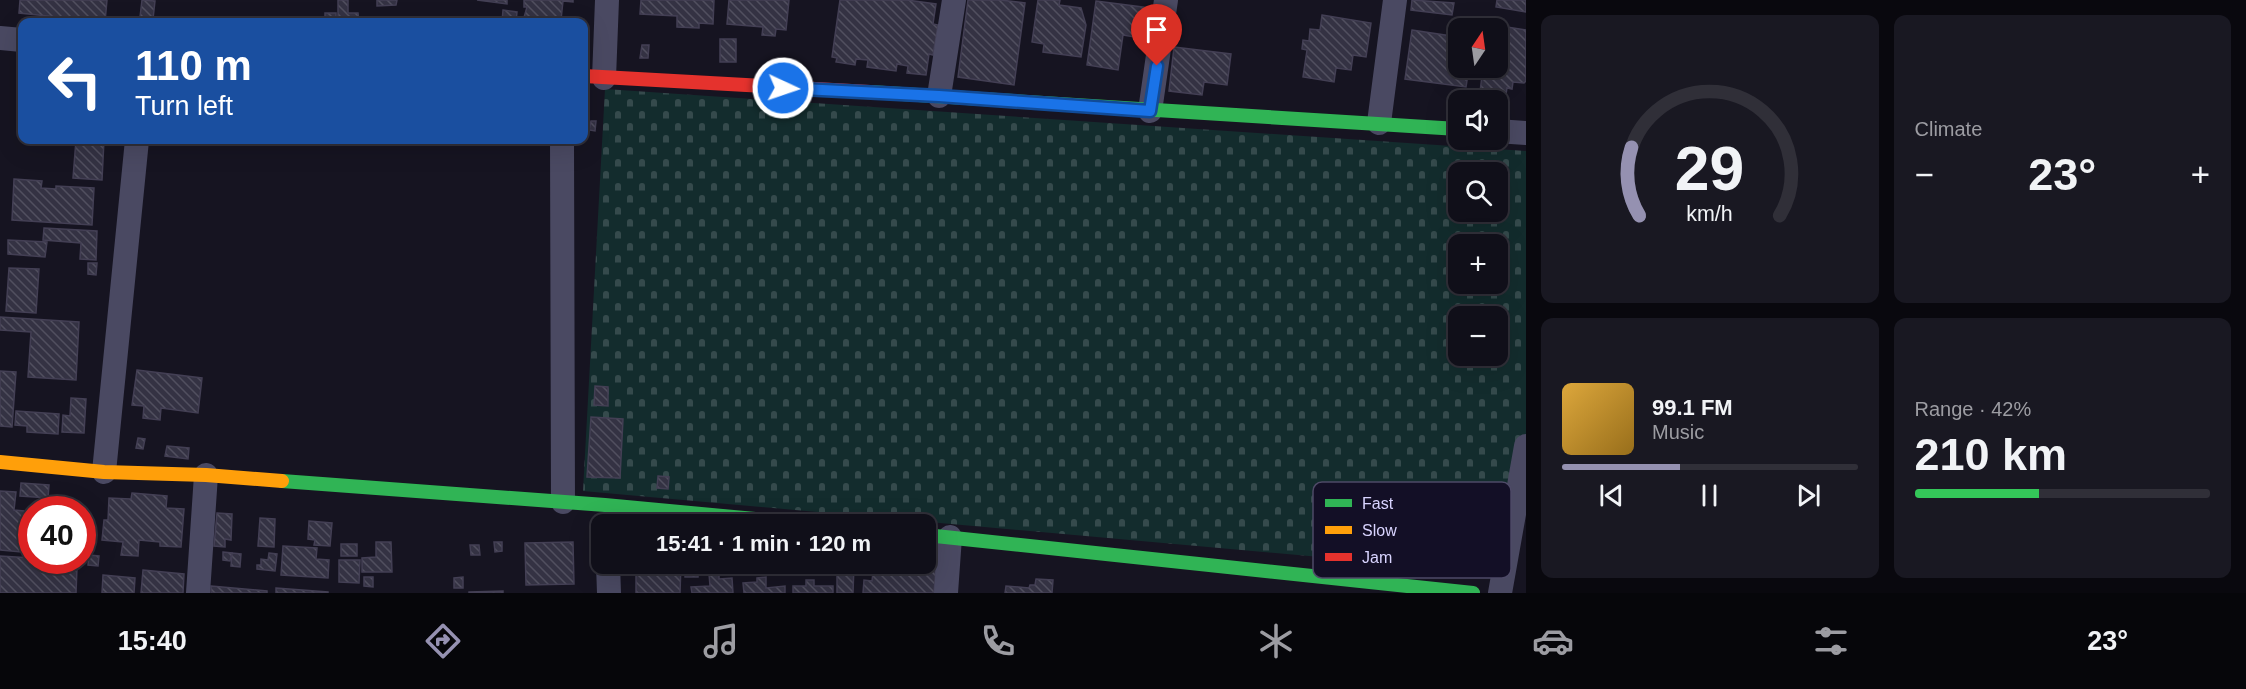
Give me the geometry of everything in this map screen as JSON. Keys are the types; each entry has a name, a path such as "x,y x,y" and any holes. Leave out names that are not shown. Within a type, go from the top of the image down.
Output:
{"street":[{"path":"607,0 594,77 1448,128"},
{"path":"939,96 954,0"},
{"path":"1150,111 1166,0"},
{"path":"1379,123 1395,0"},
{"path":"0,38 18,40"},
{"path":"1508,132 1526,133"},
{"path":"104,472 137,144"},
{"path":"562,144 563,502"},
{"path":"1511,531 1526,446"},
{"path":"0,462 104,472 206,475 563,502 603,514"},
{"path":"198,593 206,475"},
{"path":"936,536 1313,576"},
{"path":"946,593 950,537"},
{"path":"608,574 609,593"},
{"path":"1333,578 1473,593"},
{"path":"1500,593 1503,578"}],"green space":[{"path":"605,89 1448,146 1448,150 1526,151 1526,454 1511,566 1511,482 1313,482 1313,556 936,523 936,514 840,514 583,491"}],"building":[{"path":"20,0 107,0 105,18 67,18 19,13"},
{"path":"142,0 155,1 153,18 140,17"},
{"path":"338,0 348,0 348,13 358,13 359,18 338,18"},
{"path":"377,0 397,0 396,5 377,6"},
{"path":"477,0 507,0 507,4"},
{"path":"524,0 573,0 573,2 563,1 561,18 524,18 527,7 524,7"},
{"path":"641,0 714,0 713,24 699,23 699,28 677,27 677,16 640,14"},
{"path":"729,0 789,0 786,30 776,29 775,36 762,35 763,27 727,24"},
{"path":"840,0 907,0 936,4 933,24 938,25 933,55 929,54 926,75 907,73 908,66 897,64 896,71 867,67 868,60 856,59 855,65 836,62 837,58 832,57"},
{"path":"968,0 1025,3 1014,85 958,77"},
{"path":"1038,0 1060,0 1059,5 1081,8 1086,25 1081,57 1043,52 1044,44 1032,42"},
{"path":"1412,0 1454,3 1452,15 1411,10"},
{"path":"1497,0 1526,0 1526,12 1496,7"},
{"path":"1096,1 1150,8 1146,39 1123,35 1118,70 1087,65"},
{"path":"503,10 517,12 516,18 502,18"},
{"path":"325,13 336,13 336,18 325,18"},
{"path":"1322,15 1371,23 1366,57 1353,55 1351,70 1336,68 1334,82 1303,77 1307,50 1302,49 1303,40 1309,41 1310,29 1320,30"},
{"path":"1508,27 1526,30 1526,81 1524,83 1513,82 1512,89 1480,90 1482,78 1508,78"},
{"path":"1412,30 1448,35 1448,78 1467,78 1466,87 1405,79"},
{"path":"720,39 736,39 736,62 720,62"},
{"path":"642,45 649,45 648,58 640,58"},
{"path":"1174,47 1231,54 1227,85 1204,82 1202,95 1169,91"},
{"path":"591,121 596,121 595,131 589,130"},
{"path":"76,144 104,144 102,180 73,178"},
{"path":"14,179 42,181 41,188 56,189 56,186 94,188 92,225 12,220"},
{"path":"44,228 97,231 96,260 80,259 81,243 43,240"},
{"path":"8,240 47,242 45,257 8,254"},
{"path":"88,263 97,263 96,275 88,274"},
{"path":"9,268 39,269 36,313 6,311"},
{"path":"0,317 79,322 76,380 28,377 31,332 0,330"},
{"path":"137,370 202,378 198,413 161,408 160,420 143,418 144,406 132,405"},
{"path":"0,371 16,372 12,427 0,426"},
{"path":"595,386 608,387 608,406 594,405"},
{"path":"71,398 86,399 84,433 62,432 63,415 70,416"},
{"path":"16,411 59,414 58,434 27,432 27,426 15,425"},
{"path":"591,417 623,419 620,478 587,477"},
{"path":"138,438 145,439 143,449 136,448"},
{"path":"167,446 189,448 188,459 165,456"},
{"path":"658,476 669,477 668,489 657,488"},
{"path":"21,483 49,485 48,496 20,496"},
{"path":"0,491 16,492 14,510 18,510 18,552 0,550"},
{"path":"132,493 167,496 166,508 184,509 181,547 160,546 160,542 139,540 138,556 121,555 123,542 102,540 104,520 108,520 109,498 131,499"},
{"path":"217,513 232,514 231,540 225,539 225,547 214,546"},
{"path":"260,518 275,519 274,547 258,546"},
{"path":"309,521 332,523 330,546 314,545 315,540 308,539"},
{"path":"376,542 391,542 392,572 362,572 362,558 376,557"},
{"path":"494,542 502,542 502,551 495,552"},
{"path":"573,542 574,584 526,585 525,543"},
{"path":"341,544 357,544 357,556 341,556"},
{"path":"470,545 479,545 480,555 471,555"},
{"path":"283,546 317,548 316,559 329,560 328,578 281,575"},
{"path":"223,552 232,553 230,561 223,560"},
{"path":"232,553 241,554 240,567 231,566"},
{"path":"269,553 277,554 275,571 257,569 257,565 261,565 261,559 268,560"},
{"path":"0,556 18,557 18,574 77,574 76,593 0,593"},
{"path":"96,556 99,556 98,566 96,566"},
{"path":"339,560 360,560 359,583 339,582"},
{"path":"143,570 184,574 183,593 141,593"},
{"path":"636,574 681,574 680,593 636,593"},
{"path":"685,574 698,574 698,577 685,577"},
{"path":"709,574 719,574 719,579 732,578 733,593 692,593 691,587 710,586"},
{"path":"837,574 854,574 853,593 837,593"},
{"path":"873,574 936,574 934,593 863,593 864,580 872,581"},
{"path":"103,575 135,578 134,593 102,593"},
{"path":"364,577 373,577 373,587 364,586"},
{"path":"463,577 463,588 454,588 454,578"},
{"path":"766,577 766,588 785,586 785,593 744,593 743,583 757,582 757,578"},
{"path":"1036,579 1053,580 1052,593 1005,593 1006,586 1029,588 1030,585 1035,585"},
{"path":"806,580 814,580 814,586 833,586 833,593 793,593 793,586 806,586"},
{"path":"211,586 267,591 267,593 211,593"},
{"path":"276,588 328,592 328,593 276,593"},
{"path":"503,591 503,593 469,593 469,592"}],"traffic: fast":[{"path":"870,92 1448,128"},
{"path":"282,481 701,514"},
{"path":"936,536 1313,576"},
{"path":"1332,578 1473,593"}],"traffic: slow":[{"path":"0,462 104,472 206,475 282,481"}],"traffic: jam":[{"path":"588,76 870,92"}],"route":[{"path":"783,88 1150,111 1157,66"}]}
